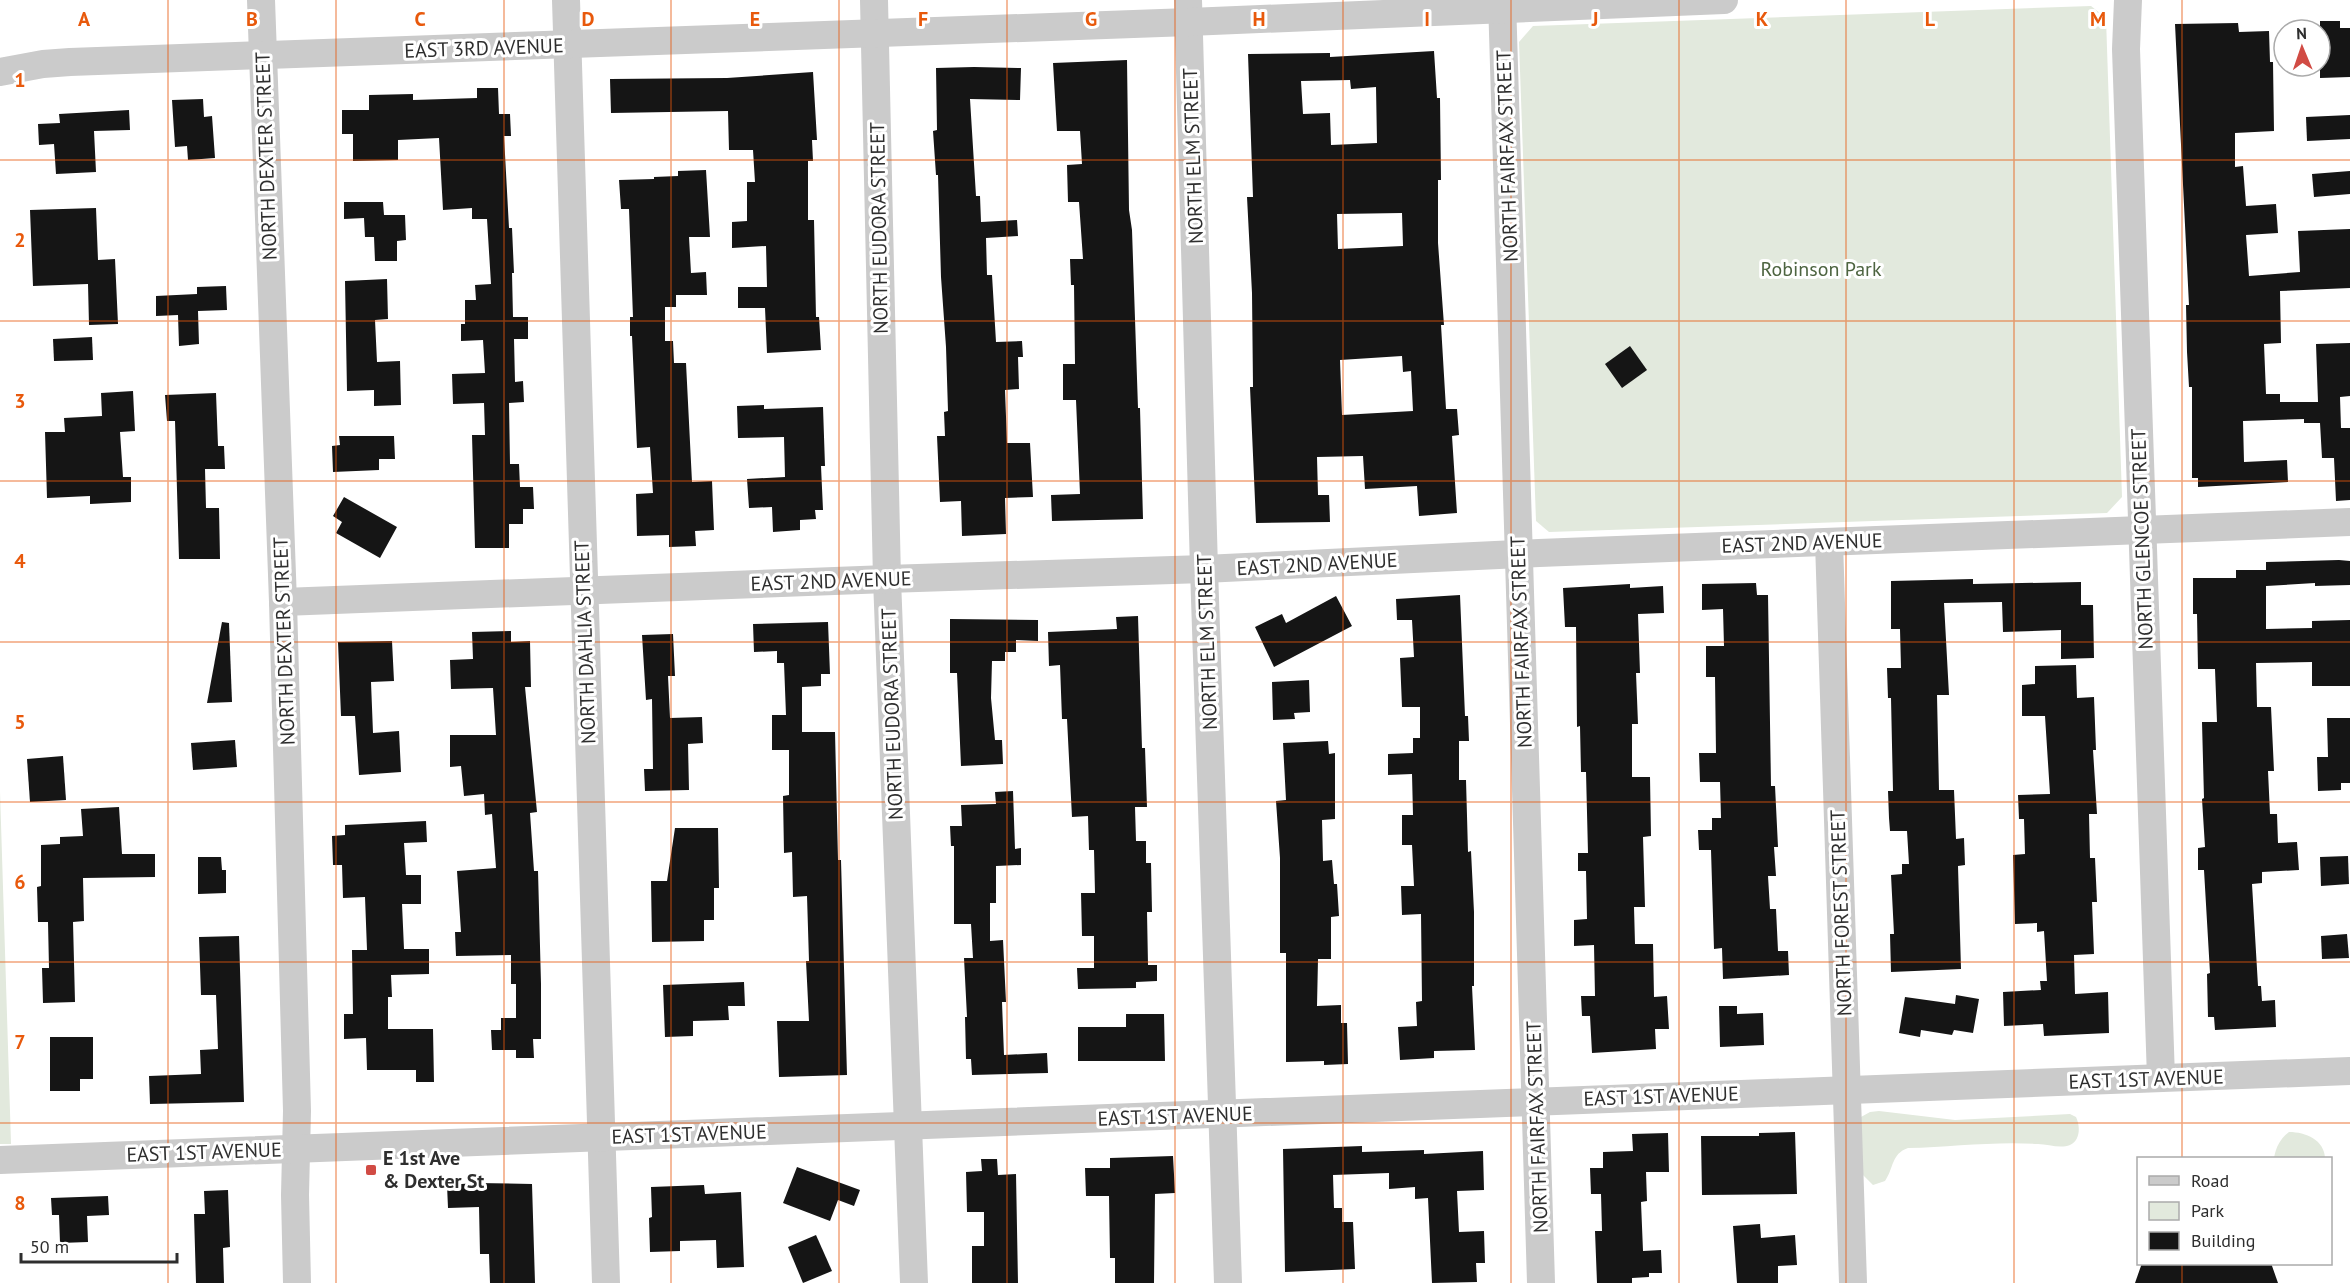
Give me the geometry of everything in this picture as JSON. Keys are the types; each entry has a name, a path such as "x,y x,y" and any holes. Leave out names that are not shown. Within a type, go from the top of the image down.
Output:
{"street":[{"name":"NORTH DEXTER STREET","path":"261,0 283,602 297,1111 295,1195 297,1283"},
{"name":"NORTH DAHLIA STREET","path":"566,0 606,1283"},
{"name":"NORTH EUDORA STREET","path":"874,0 886,579 914,1283"},
{"name":"EAST 3RD AVENUE","path":"0,72 20,67 61,63 875,32 1189,11 1724,0"},
{"name":"NORTH GLENCOE STREET","path":"2128,0 2126,49 2160,1078"},
{"name":"NORTH FAIRFAX STREET","path":"1503,4 1541,1283"},
{"name":"NORTH ELM STREET","path":"1189,11 1204,569 1228,1283"},
{"name":"EAST 2ND AVENUE","path":"283,602 1204,569 2350,522"},
{"name":"NORTH FOREST STREET","path":"1829,542 1852,1283"},
{"name":"EAST 1ST AVENUE","path":"0,1160 2350,1071"}],"green space":[{"name":"Robinson Park","path":"2091,6 2106,18 2122,497 2107,513 1549,532 1536,521 1519,42 1533,26"},
{"path":"0,792 11,1144 0,1144"},
{"path":"1879,1111 1955,1120 2070,1114 2076,1117 2079,1132 2074,1143 2062,1147 2006,1143 1908,1148 1898,1154 1885,1181 1873,1185 1861,1173 1861,1117 1870,1112"},
{"path":"2289,1132 2308,1135 2318,1142 2325,1157 2274,1157 2283,1137"}],"building":[{"path":"2332,21 2340,21 2340,28 2350,28 2350,77 2332,78"},
{"path":"2238,23 2239,32 2269,31 2273,78 2274,131 2235,133 2235,167 2243,166 2246,206 2276,204 2278,233 2246,235 2249,276 2300,272 2298,231 2350,229 2350,288 2280,291 2281,343 2264,344 2266,394 2280,394 2280,402 2318,402 2316,344 2350,343 2350,396 2340,397 2341,428 2350,428 2350,500 2336,501 2334,458 2322,458 2320,423 2304,423 2304,419 2243,421 2244,462 2287,460 2288,482 2198,487 2198,478 2192,478 2192,387 2189,387 2186,305 2189,305 2175,24"},
{"path":"1434,51 1437,98 1440,98 1441,180 1438,180 1438,243 1444,325 1441,325 1446,409 1457,409 1459,435 1452,436 1457,513 1419,516 1417,486 1365,489 1363,456 1317,457 1318,495 1329,495 1330,522 1256,523 1250,387 1253,387 1252,293 1247,197 1253,197 1248,54 1330,53 1330,57","holes":["1350,80 1351,89 1376,87 1377,143 1331,145 1330,113 1303,114 1301,81","1402,213 1403,246 1338,249 1337,214","1402,356 1403,372 1411,371 1413,411 1342,415 1340,360"]},
{"path":"1127,60 1129,210 1132,230 1143,519 1052,521 1051,495 1080,494 1076,400 1063,400 1063,364 1075,364 1074,285 1071,285 1070,259 1083,259 1079,202 1068,202 1067,165 1082,164 1080,131 1057,131 1053,63"},
{"path":"936,68 1021,68 1020,100 970,99 976,196 980,196 981,222 1017,220 1018,236 986,238 987,275 992,275 996,342 1022,341 1023,357 1018,357 1019,389 1005,390 1007,443 1030,443 1033,497 1005,498 1006,534 962,536 961,501 940,502 937,436 945,436 944,412 948,411 938,175 936,175 933,131 937,130"},
{"path":"813,72 817,140 812,140 813,161 808,161 808,220 814,220 816,317 819,317 821,350 767,353 765,308 738,308 738,287 767,287 766,246 732,248 732,222 747,221 747,182 755,182 753,150 729,150 728,111 611,113 610,79 727,78"},
{"path":"477,88 498,88 499,114 510,114 511,136 504,136 509,228 512,228 513,317 528,317 528,339 514,339 515,382 523,381 524,402 509,403 510,464 519,464 520,487 533,487 534,509 523,509 523,524 509,524 509,548 475,548 472,435 485,435 484,403 453,404 452,374 485,373 483,340 461,341 461,324 465,324 465,300 476,300 475,285 491,284 487,219 472,219 472,208 443,210 439,138 398,140 398,160 353,161 353,134 342,134 342,110 369,110 369,95 413,94 413,100 477,98"},
{"path":"203,99 204,117 212,116 215,158 188,160 187,146 175,147 172,100"},
{"path":"129,110 130,130 94,131 96,172 56,174 54,144 39,145 38,124 60,123 59,114"},
{"path":"2350,115 2350,139 2307,141 2306,117"},
{"path":"706,170 710,237 689,237 691,273 706,272 707,295 676,295 676,307 665,307 665,341 673,341 674,363 686,363 692,482 712,481 714,530 695,531 696,546 669,547 669,535 637,536 636,494 653,493 650,447 637,448 632,336 630,336 630,317 633,317 629,209 621,209 619,180 654,179 654,177 678,176 678,171"},
{"path":"2350,171 2350,194 2314,197 2312,174"},
{"path":"344,202 383,202 384,215 405,215 406,240 397,241 397,261 375,261 374,237 365,237 364,218 344,219"},
{"path":"96,208 98,260 115,259 118,324 89,325 88,284 33,286 30,210"},
{"path":"387,279 388,319 375,320 377,362 400,361 401,405 374,406 374,390 347,391 345,281"},
{"path":"226,286 227,310 198,311 199,344 179,346 178,315 156,316 156,296 197,294 197,287"},
{"path":"92,337 93,360 54,361 53,339"},
{"path":"1630,346 1647,370 1622,388 1605,364"},
{"path":"133,391 135,431 120,432 123,477 131,477 131,502 90,504 90,496 47,498 45,432 65,432 64,418 102,416 101,393"},
{"path":"216,393 218,446 224,446 225,469 205,469 206,508 219,508 220,559 179,559 175,421 167,421 165,395"},
{"path":"764,405 764,409 823,407 825,466 821,466 823,510 815,510 816,519 800,520 800,530 773,532 772,507 749,508 747,479 785,477 784,437 738,438 737,406"},
{"path":"339,436 394,436 395,459 379,459 379,470 333,472 332,446 340,445"},
{"path":"344,497 397,527 380,558 336,533 342,522 333,516"},
{"path":"2350,561 2350,585 2315,586 2315,583 2266,586 2266,629 2312,628 2312,621 2350,620 2350,686 2312,686 2312,662 2256,663 2257,707 2271,707 2274,771 2268,771 2270,814 2277,814 2278,843 2297,842 2299,870 2262,872 2262,883 2252,884 2258,986 2261,986 2262,1001 2275,1000 2276,1027 2215,1030 2214,1017 2208,1017 2207,974 2210,973 2204,870 2198,870 2198,848 2205,847 2202,799 2204,798 2202,722 2217,722 2215,669 2198,669 2197,614 2193,614 2193,578 2236,578 2236,570 2266,570 2266,562"},
{"path":"1973,579 1973,584 2081,582 2081,605 2093,605 2094,658 2061,659 2061,630 2003,632 2002,602 1944,603 1949,695 1937,695 1939,790 1954,790 1956,839 1964,838 1965,865 1958,866 1961,969 1891,972 1890,934 1894,934 1891,875 1902,874 1902,864 1909,864 1907,831 1890,831 1889,818 1888,791 1893,791 1891,698 1888,698 1887,668 1901,668 1900,629 1891,629 1891,581"},
{"path":"1756,583 1757,595 1768,595 1771,786 1775,786 1778,847 1774,847 1776,876 1768,876 1770,909 1776,909 1778,951 1788,951 1789,975 1723,979 1722,948 1714,949 1711,850 1699,850 1698,830 1712,830 1712,818 1721,818 1720,782 1700,782 1699,753 1716,753 1715,677 1706,677 1706,646 1724,646 1723,609 1702,610 1702,584"},
{"path":"1630,584 1630,588 1663,586 1664,613 1638,614 1640,673 1636,673 1638,724 1632,724 1632,777 1650,777 1651,836 1643,837 1645,907 1634,907 1635,944 1653,944 1654,997 1667,996 1669,1029 1655,1029 1656,1049 1592,1053 1590,1016 1582,1016 1581,996 1595,996 1594,945 1574,946 1574,920 1587,919 1586,871 1578,871 1578,853 1588,853 1586,772 1581,772 1580,726 1577,727 1576,627 1565,627 1563,588"},
{"path":"1460,595 1465,716 1468,716 1469,741 1459,741 1459,780 1466,780 1468,852 1471,851 1475,1050 1434,1051 1434,1058 1400,1060 1398,1027 1417,1026 1416,1002 1422,1001 1421,914 1402,915 1401,886 1414,886 1412,845 1402,845 1402,815 1413,815 1412,774 1388,775 1388,754 1413,753 1413,738 1420,738 1420,707 1402,707 1400,658 1414,657 1412,620 1397,620 1396,599"},
{"path":"1336,596 1352,626 1274,667 1255,627 1282,614 1286,623"},
{"path":"1138,616 1142,748 1145,748 1147,807 1135,807 1136,841 1146,841 1146,863 1151,863 1152,912 1147,912 1148,965 1157,965 1157,981 1136,982 1136,988 1078,989 1077,968 1094,968 1094,936 1082,936 1081,893 1095,893 1094,850 1089,850 1088,816 1072,817 1067,719 1062,719 1060,665 1049,666 1048,632 1117,629 1116,617"},
{"path":"950,619 1038,620 1038,641 1016,640 1016,652 1005,652 1005,661 992,661 991,698 995,740 1002,740 1003,764 961,766 957,673 950,673"},
{"path":"222,622 229,623 232,702 207,703"},
{"path":"828,622 830,674 821,674 821,686 802,687 802,732 835,732 847,1075 779,1077 777,1021 809,1021 806,961 809,961 807,896 793,897 792,852 784,853 783,796 789,795 789,750 772,750 772,715 786,715 784,663 777,663 777,651 754,652 753,624"},
{"path":"511,631 511,642 530,641 531,687 525,687 537,812 530,813 534,871 538,871 541,984 541,1039 533,1039 534,1058 516,1058 516,1050 492,1050 491,1030 501,1030 501,1018 516,1018 516,984 511,984 511,955 456,956 455,932 461,932 457,871 496,868 492,814 485,815 484,794 464,796 461,766 450,767 450,735 496,735 493,688 451,689 450,660 473,659 472,632"},
{"path":"673,634 675,676 668,676 670,718 702,717 703,743 688,744 689,790 645,791 644,769 653,769 652,699 646,700 642,635"},
{"path":"392,641 394,681 371,682 373,733 399,731 401,772 359,775 355,716 341,716 338,642"},
{"path":"2076,665 2077,698 2094,697 2096,750 2093,750 2097,814 2089,814 2090,858 2095,858 2097,902 2092,902 2094,954 2074,955 2075,994 2108,992 2109,1033 2044,1036 2043,1024 2004,1026 2003,992 2041,990 2040,981 2047,981 2044,931 2037,932 2037,923 2015,924 2013,855 2025,854 2024,819 2019,819 2018,795 2050,794 2045,716 2022,716 2022,685 2035,684 2035,666"},
{"path":"1309,680 1310,712 1294,713 1295,719 1273,720 1272,682"},
{"path":"2327,718 2350,718 2350,783 2341,783 2341,790 2318,791 2317,757 2328,757"},
{"path":"235,740 237,767 193,770 191,743"},
{"path":"1328,741 1329,754 1335,753 1335,819 1322,820 1323,861 1332,860 1334,884 1337,884 1339,916 1331,917 1331,959 1318,959 1317,1006 1341,1005 1341,1023 1347,1023 1348,1064 1324,1065 1324,1061 1286,1062 1286,953 1280,953 1280,858 1276,801 1286,800 1283,743"},
{"path":"63,756 66,800 30,802 27,759"},
{"path":"1013,791 1015,849 1021,848 1021,865 996,866 996,903 990,903 990,941 1003,940 1006,1002 1002,1002 1004,1055 1047,1053 1048,1073 972,1075 971,1059 966,1059 965,1017 967,1017 964,958 973,958 971,924 954,924 954,846 951,846 950,826 962,826 961,805 996,804 995,792"},
{"path":"119,807 122,854 155,854 155,877 83,878 84,921 73,922 75,1002 43,1003 42,968 49,968 48,922 38,922 37,887 41,886 41,845 60,844 60,837 83,836 81,809"},
{"path":"426,821 427,842 404,843 406,875 421,875 421,904 402,904 404,949 429,949 429,974 391,975 392,997 388,997 388,1029 433,1029 434,1082 416,1082 416,1070 367,1070 366,1038 344,1039 344,1014 353,1014 352,950 367,950 365,897 343,898 342,865 333,865 332,836 345,835 345,825"},
{"path":"675,828 718,828 719,888 714,888 714,920 704,920 704,941 652,942 651,881 667,881"},
{"path":"2348,856 2349,884 2321,886 2320,857"},
{"path":"198,857 221,857 222,870 226,870 226,893 198,894"},
{"path":"2347,934 2349,958 2322,959 2321,936"},
{"path":"239,936 244,1102 150,1104 149,1076 201,1074 200,1050 218,1049 216,995 201,995 199,937"},
{"path":"744,982 745,1006 728,1006 729,1020 693,1021 693,1036 665,1037 663,985"},
{"path":"1956,995 1979,999 1973,1033 1954,1030 1952,1035 1921,1030 1920,1037 1899,1033 1905,997 1955,1004"},
{"path":"1719,1006 1737,1006 1737,1014 1763,1013 1764,1045 1720,1047"},
{"path":"1126,1014 1164,1014 1165,1061 1078,1061 1078,1027 1126,1027"},
{"path":"50,1037 93,1037 93,1079 80,1079 80,1091 50,1091"},
{"path":"1795,1132 1797,1194 1702,1195 1701,1136 1759,1136 1759,1133"},
{"path":"1668,1133 1669,1172 1646,1172 1647,1201 1641,1202 1643,1251 1661,1250 1662,1273 1649,1273 1649,1277 1632,1278 1632,1283 1597,1283 1595,1231 1602,1231 1601,1194 1591,1194 1590,1168 1603,1168 1603,1152 1633,1151 1632,1134"},
{"path":"1362,1146 1362,1152 1424,1150 1424,1154 1483,1151 1484,1190 1457,1191 1459,1232 1484,1231 1485,1263 1476,1263 1477,1282 1432,1283 1428,1198 1415,1199 1415,1187 1389,1189 1389,1173 1333,1175 1334,1208 1342,1208 1342,1222 1353,1222 1355,1269 1285,1272 1283,1149"},
{"path":"1173,1156 1175,1193 1155,1194 1154,1283 1115,1283 1115,1258 1110,1258 1109,1196 1086,1196 1085,1168 1110,1168 1110,1158"},
{"path":"981,1159 997,1159 998,1175 1016,1174 1018,1283 972,1283 972,1246 984,1246 984,1212 967,1212 966,1172 982,1171"},
{"path":"797,1167 860,1190 854,1206 838,1200 830,1221 783,1203"},
{"path":"532,1184 535,1283 490,1283 489,1254 480,1254 479,1207 448,1208 447,1185"},
{"path":"704,1185 705,1194 741,1192 744,1267 717,1268 716,1240 680,1241 680,1251 650,1252 651,1187"},
{"path":"228,1190 230,1247 223,1248 224,1283 196,1283 194,1214 205,1214 204,1191"},
{"path":"108,1196 109,1215 87,1216 88,1242 60,1243 59,1215 52,1215 51,1198"},
{"path":"1760,1224 1761,1238 1795,1235 1797,1265 1778,1266 1778,1283 1737,1283 1733,1226"},
{"path":"816,1235 832,1271 803,1283 788,1247"},
{"path":"2141,1265 2272,1265 2278,1283 2135,1283"}],"place":[{"name":"E 1st Ave & Dexter St","path":"371,1170"}]}
